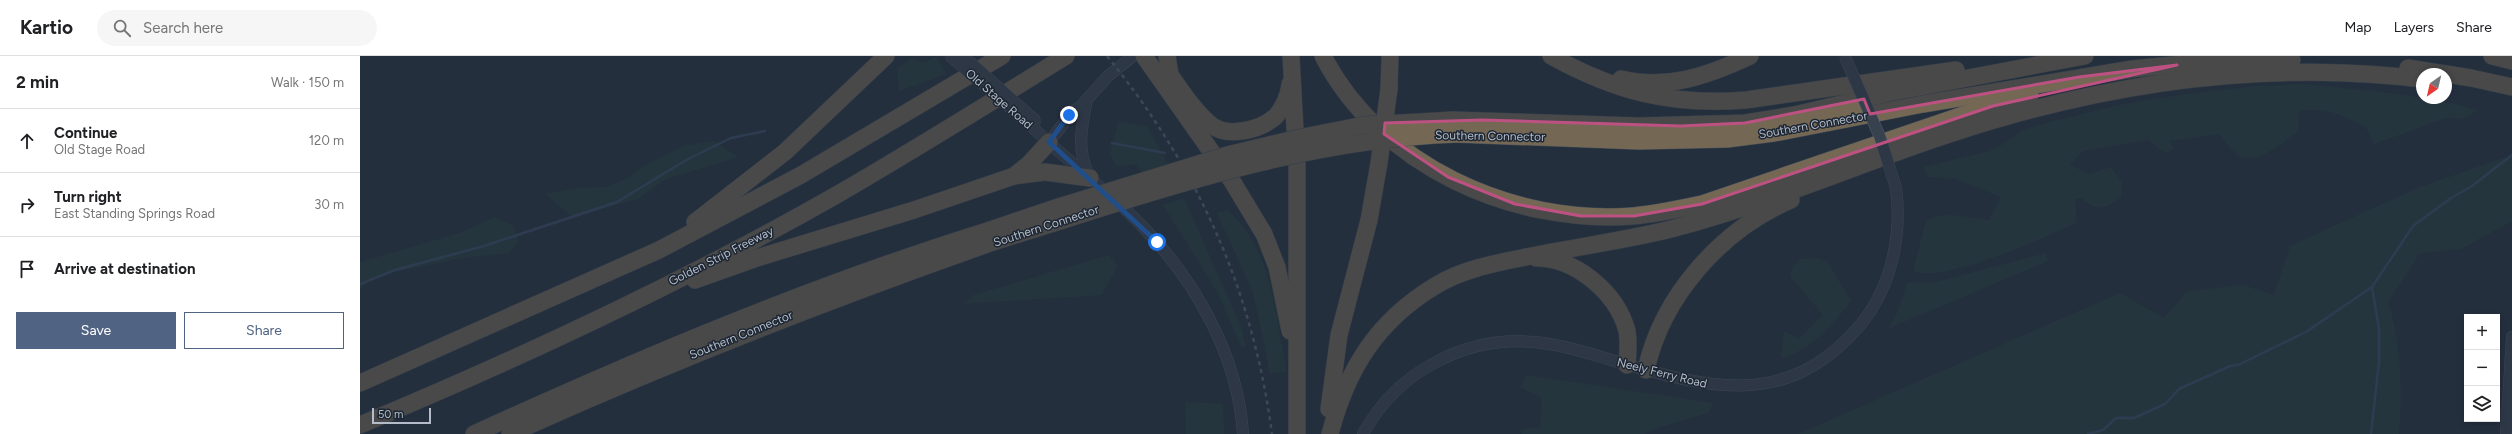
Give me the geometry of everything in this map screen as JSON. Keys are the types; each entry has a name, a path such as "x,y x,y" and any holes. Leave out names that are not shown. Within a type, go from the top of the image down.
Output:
{"highway":[{"path":"360,383 434,352 659,250 807,171 1002,56"},
{"name":"Golden Strip Freeway","path":"360,425 538,349 839,194 1066,56"},
{"path":"1144,56 1232,181 1264,234 1278,267 1297,362"},
{"path":"1157,56 1200,115 1212,126 1235,132 1253,129 1275,117 1289,94 1291,61"},
{"path":"1167,56 1170,74"},
{"path":"1323,56 1357,105 1378,129 1416,158 1448,177 1480,192 1515,204 1550,212 1599,217 1634,216 1668,212 1702,204 1993,106 2051,91 2177,65"},
{"path":"1326,434 1339,335 1369,220 1379,163 1389,89 1390,56"},
{"path":"1551,56 1606,83 1646,96 1679,101 1712,103 1753,99 1978,66 2050,63"},
{"path":"1567,56 1614,77 1640,82 1665,83 1700,77 1750,56"},
{"name":"Southern Connector","path":"474,434 608,374 723,325 880,266 1088,212 1288,155 1370,140 1455,127 1638,126 1745,123 1794,116 1888,94 2085,56"},
{"path":"2492,56 2512,60"},
{"path":"659,250 785,152 885,57"},
{"name":"Southern Connector","path":"1455,127 1638,141 1727,139 1774,133 2079,77 2177,65 2244,60 2356,63 2471,78 2512,87"},
{"path":"1291,61 1296,126 1298,260 1297,434"},
{"path":"1330,434 1338,402 1356,364 1380,330 1407,304 1439,283 1473,268 1676,228 1986,123 2137,87 2233,74 2308,72 2416,79"},
{"path":"2452,83 2512,94"},
{"path":"1646,370 1658,332 1680,292 1699,268 1720,246 1756,218 1784,203 1814,190 2038,110"},
{"path":"1014,176 1029,164 1049,142"},
{"path":"625,305 757,258 914,210 1014,176 1045,172 1090,178"},
{"name":"Southern Connector","path":"510,434 655,370 780,319 993,236"},
{"path":"1511,260 1542,258 1565,264 1582,273 1597,285 1616,307 1624,323 1628,340 1627,365"}],"street":[{"name":"Old Stage Road","path":"950,56 1033,123"},
{"name":"Old Stage Road","path":"963,56 1033,123 1049,142 1090,178 1157,242 1194,291 1217,335 1226,357 1239,406 1243,434"},
{"path":"1049,142 1069,127 1078,116 1083,103 1108,76 1133,56"},
{"name":"Neely Ferry Road","path":"1363,434 1384,403 1405,382 1434,363 1452,354 1478,346 1506,341 1534,342 1563,346 1627,365 1708,385 1737,387 1783,378 1822,359 1856,330 1882,291 1895,250 1898,219 1896,188 1880,137 1845,56"},
{"path":"1083,103 1080,146 1090,178"},
{"path":"2506,434 2512,336"}],"highlighted area":[{"path":"2177,65 1993,106 1702,204 1634,216 1581,216 1515,204 1448,177 1384,134 1385,123 1482,120 1681,126 1745,123 1864,99 1870,114 2079,77"}],"green space":[{"path":"936,57 947,74 899,91 897,68 912,58 923,63"},
{"path":"2307,84 2372,91 2416,97 2416,104 2452,104 2478,110 2463,119 2446,118 2374,144 2366,127 2350,119 2326,111 2300,111 2297,132 2271,150 2256,157 2248,158 2238,155 2219,134 2170,141 2174,149 2165,153 2148,140 2083,151 2070,165 2090,174 2111,167 2122,182 2121,197 2109,205 2101,208 2092,206 2081,198 2075,199 2077,222 2020,248 1995,257 1947,271 1927,273 1913,271 1926,221 1949,215 1989,220 2001,197 1956,179 1928,177 1924,167 1994,150 2023,130 2049,122 2120,105 2186,94 2258,86"},
{"path":"1118,122 1147,126 1168,164 1142,172 1137,164 1117,166 1110,155"},
{"path":"714,141 738,157 666,179 638,199 573,217 545,194 577,188 607,187 628,178 644,166 683,146"},
{"path":"2512,155 2512,221 2461,249 2420,253 2388,302 2396,334 2400,367 2401,400 2399,434 1798,434 2120,293 2164,318 2188,291 2243,285 2274,295 2290,246 2420,187"},
{"path":"1184,198 1241,327 1246,346 1241,346 1218,293 1163,205"},
{"path":"1227,210 1242,225 1254,242 1263,262 1275,307 1286,371 1269,374 1265,346 1252,290 1217,213"},
{"path":"494,217 514,226 519,242 509,253 462,258 390,273 374,277 360,289 360,262 463,232"},
{"path":"2046,253 2048,261 1889,328 1898,311 1907,283 1936,282"},
{"path":"1109,255 1118,266 1101,295 962,304 974,295"},
{"path":"1816,258 1827,261 1851,301 1820,336 1802,350 1781,359 1784,331 1799,339 1823,315 1790,276 1792,268 1801,259"},
{"path":"1526,375 1713,403 1708,413 1657,428 1644,434 1522,434 1521,429 1540,428 1542,398 1520,387"},
{"path":"1185,402 1223,404 1224,434 1186,434"}],"waterway":[{"path":"360,284 395,270 484,246 617,202 688,159 731,138 765,131"},
{"path":"1112,143 1165,153"},
{"path":"2088,434 2103,430 2116,418 2134,418 2165,404 2179,389 2230,366 2238,365 2306,332 2372,287 2413,226 2451,198 2472,186 2512,155"},
{"path":"2371,434 2379,362 2379,328 2372,287"}],"railway":[{"path":"1107,56 1139,99 1168,142 1194,187 1216,233 1235,281 1251,330 1263,381 1272,434"}],"route":[{"path":"1069,115 1049,142 1136,220 1157,242"}]}
